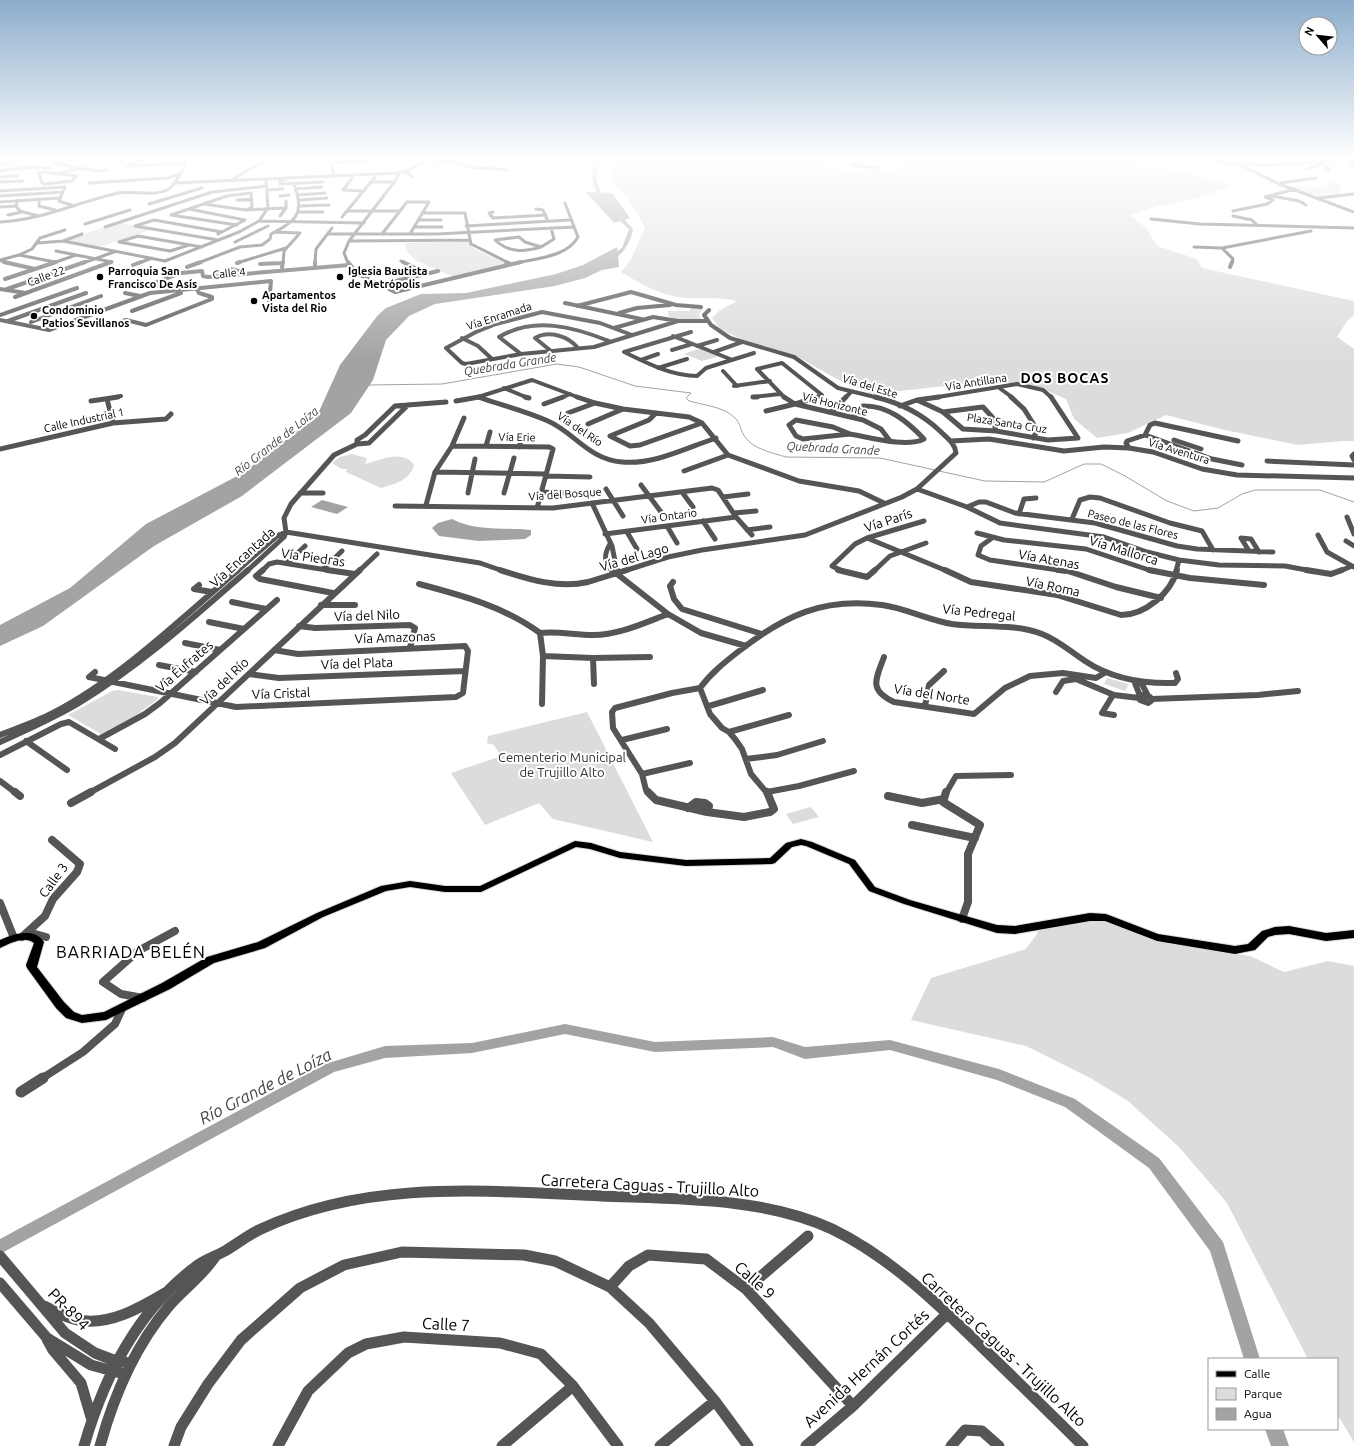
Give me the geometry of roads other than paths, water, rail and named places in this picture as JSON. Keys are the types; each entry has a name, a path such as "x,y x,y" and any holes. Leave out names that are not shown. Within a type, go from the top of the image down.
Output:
{"main road":[{"path":"0,944 22,936 34,938 39,942 31,965 32,968 60,1006 70,1015 82,1019 96,1018 122,1010 211,960 261,945 320,915 384,888 410,884 445,889 481,889 575,844 591,846 625,855 701,863 772,861 789,845 801,842 852,862 872,890 962,919 1008,930 1090,917 1106,918 1157,936 1236,950 1251,947 1265,934 1275,931 1290,930 1326,937 1354,934"}],"street":[{"path":"105,227 109,225"},
{"path":"137,225 135,226 220,240"},
{"path":"185,225 222,232"},
{"path":"207,238 236,225"},
{"path":"37,243 63,241 165,261 220,240 250,225"},
{"path":"187,267 245,246 262,245 270,240 273,232 288,225"},
{"path":"328,234 355,234 382,234 410,234 574,227 578,237 571,247 554,254 395,292 358,274 349,265 344,253 350,241 355,234 362,225"},
{"path":"382,234 388,225"},
{"path":"410,234 414,227 424,225"},
{"path":"475,225 466,226 469,232 470,240 478,249 511,264"},
{"path":"1266,225 1327,229 1354,228"},
{"path":"235,242 268,226"},
{"path":"314,266 316,248 332,228"},
{"path":"541,247 525,242 519,237 495,240 517,252 525,252 541,247 550,243 554,239 551,228"},
{"path":"1194,246 1211,249 1222,248 1272,237 1327,229"},
{"path":"0,260 19,255 32,249 37,243 37,240 40,238 64,230"},
{"path":"239,232 254,234"},
{"path":"260,264 282,265 284,251 300,233 273,232"},
{"path":"63,241 69,237 82,234"},
{"path":"189,245 175,250 165,250 119,242 135,237 189,245 202,247"},
{"path":"350,241 470,240"},
{"path":"237,264 274,250 286,248"},
{"path":"1222,248 1233,259 1230,267"},
{"path":"56,251 95,258"},
{"path":"7,289 114,252"},
{"path":"19,255 56,262"},
{"path":"7,278 76,255"},
{"name":"Calle 22","path":"15,297 112,262 95,258"},
{"path":"133,265 152,258"},
{"path":"0,260 8,264 35,269"},
{"path":"400,262 427,274"},
{"path":"163,286 149,286 187,272 202,271 203,276 208,277 314,266 349,265"},
{"path":"230,269 252,273"},
{"path":"380,285 438,272"},
{"path":"70,278 81,280"},
{"name":"Calle 4","path":"0,320 49,330 150,293 271,281 269,304"},
{"path":"0,315 77,288"},
{"path":"0,289 26,293"},
{"path":"132,312 191,289"},
{"path":"115,324 126,320 146,325 212,299 212,297 199,293 197,289"},
{"path":"577,306 631,292 676,305"},
{"path":"10,322 86,293"},
{"path":"125,293 141,296"},
{"path":"31,322 101,296"},
{"path":"617,313 664,302"},
{"path":"32,303 65,310"},
{"path":"565,303 641,319"},
{"path":"652,306 676,305 701,307"},
{"path":"708,322 704,314 709,310"},
{"name":"Vía Enramada","path":"632,335 591,320 542,312 496,324 462,338 446,348 462,363 472,363 491,358 521,354 594,347 609,341 632,335 678,321 708,322"},
{"path":"614,328 641,319 659,316 678,321"},
{"name":"Vía del Este","path":"708,322 720,332 742,342 799,358 834,386 851,392 871,395 925,417 951,441"},
{"path":"521,354 500,336 529,326 548,324 580,329 609,341"},
{"path":"691,332 673,336 624,352 658,368 676,374 697,376 706,368 730,359 754,353"},
{"path":"551,351 535,338 544,334 563,338 576,344 578,348"},
{"path":"673,336 730,359"},
{"path":"462,338 478,346 491,358"},
{"path":"697,346 717,340"},
{"path":"714,352 742,342"},
{"path":"672,350 692,344"},
{"path":"641,360 658,354"},
{"path":"658,368 687,359"},
{"name":"Vía Horizonte","path":"794,404 818,396 822,393 814,389 785,364 778,363 757,369 780,394 794,404 853,416 881,429 890,441"},
{"path":"723,372 736,386 770,382"},
{"name":"Vía del Río","path":"456,401 478,397 532,380 595,402 623,409 689,417 702,423 716,438 728,455"},
{"name":"Vía Antillana","path":"900,406 917,400 1017,384 1043,390 1052,397 1077,438"},
{"path":"998,387 1023,405 1036,428 1037,432 1033,438"},
{"path":"504,388 529,398"},
{"path":"831,412 851,392"},
{"path":"544,404 570,394"},
{"path":"753,397 780,394"},
{"path":"91,401 121,396"},
{"name":"Vía del Río","path":"478,397 548,421 562,429 587,450 611,460 635,463 648,462 716,438"},
{"path":"107,399 113,423"},
{"name":"Plaza Santa Cruz","path":"917,400 943,412 963,429 996,431 1048,440 1077,438"},
{"path":"357,444 357,440 365,435 395,406 446,402"},
{"path":"568,413 595,402"},
{"path":"766,411 794,404"},
{"path":"286,532 284,518 291,504 334,455 357,444 369,443 408,405"},
{"path":"850,434 803,439 796,436 789,425 791,422 796,420 839,429 850,434 890,441 922,442 924,439 912,426 903,420 871,405 863,406 853,416"},
{"path":"943,412 983,407 993,418 996,431"},
{"path":"588,424 623,409"},
{"path":"656,413 649,420 610,436 630,446 640,445 702,423"},
{"name":"Calle Industrial 1","path":"0,449 113,423 166,419 171,414"},
{"path":"426,505 435,472 452,446 464,418"},
{"path":"1146,435 1150,425 1155,423 1238,441"},
{"path":"834,436 839,429"},
{"path":"486,446 490,432"},
{"path":"1129,448 1126,443 1127,441 1146,435 1212,459 1242,465"},
{"path":"519,446 522,437"},
{"name":"Vía Aventura","path":"951,441 989,439 1037,448 1064,451 1104,447 1129,448 1153,452 1202,469 1220,473 1238,475 1354,478"},
{"path":"1174,440 1201,449"},
{"name":"Vía del Lago","path":"286,532 480,563 534,581 554,584 587,582 668,558 702,550 805,535 884,504 917,489 956,453 956,449 951,441"},
{"path":"1181,448 1187,444"},
{"name":"Vía Erie","path":"452,446 519,446 553,449 546,475"},
{"path":"1354,454 1352,456 1354,460"},
{"path":"684,471 728,455 792,480 859,491 884,504"},
{"path":"1284,462 1281,457 1319,459"},
{"path":"504,493 514,458"},
{"path":"468,493 476,459"},
{"path":"1266,461 1354,465"},
{"path":"435,472 590,477"},
{"path":"537,508 546,475"},
{"path":"641,485 660,512"},
{"name":"Vía del Bosque","path":"395,506 426,505 537,508 614,501 712,488 718,490 723,497"},
{"path":"606,489 622,516"},
{"path":"917,489 967,507 1000,523 1104,537 1147,552 1179,560 1219,565 1285,566 1332,574 1353,567"},
{"path":"300,492 323,493"},
{"path":"542,492 576,493"},
{"path":"682,492 693,507"},
{"path":"748,494 723,497 735,515 752,535"},
{"path":"1072,519 1080,500 1090,497 1100,498 1170,523 1202,531 1213,550"},
{"path":"1019,514 1024,499 1036,498"},
{"name":"Paseo de las Flores","path":"967,507 979,502 986,502 1019,514 1072,519 1109,525 1177,546 1213,550 1273,552"},
{"path":"592,503 610,544 617,567 617,574"},
{"name":"Vía Ontario","path":"605,534 703,521 756,511"},
{"path":"1347,517 1353,530"},
{"path":"703,521 715,538"},
{"name":"Vía París","path":"924,521 867,538 855,544 832,566 835,569 867,577 890,556 926,543"},
{"path":"667,526 677,543"},
{"path":"748,530 770,527"},
{"name":"Vía Encantada","path":"0,735 53,713 105,680 151,644 277,536 286,532"},
{"name":"Vía Encantada","path":"0,742 58,716 113,682 247,570 284,537 286,532"},
{"path":"627,532 637,549"},
{"name":"Vía Mallorca","path":"977,532 992,538 1085,549 1145,569 1175,576 1208,581 1264,585"},
{"path":"1318,535 1327,552 1353,567"},
{"path":"1249,551 1241,538 1245,537 1251,539 1260,552"},
{"name":"Vía Roma","path":"867,538 898,552 927,561 971,582 1057,595 1121,615 1132,615 1161,598 1175,576 1179,560"},
{"name":"Vía Atenas","path":"992,538 981,546 978,555 990,560 1068,571 1116,587 1161,598"},
{"path":"610,544 605,552 606,565 609,569 668,614 701,634 746,646"},
{"path":"287,562 305,546"},
{"path":"322,569 342,551"},
{"name":"Vía del Río","path":"71,803 170,747 219,704 298,626 377,554"},
{"name":"Vía Piedras","path":"333,593 260,579 256,576 269,564 277,562 287,562 355,574"},
{"path":"673,582 670,586 673,596 682,609 762,634"},
{"path":"419,584 463,596 521,619 540,633 553,632 584,636 601,635 621,632 668,614"},
{"path":"199,585 194,589 212,592"},
{"name":"Vía Éufrates","path":"99,739 145,714 172,693 277,600"},
{"path":"232,602 266,609"},
{"name":"Vía Pedregal","path":"700,688 706,678 762,634 785,619 816,606 839,603 872,603 955,624 1008,626 1033,631 1050,638 1094,667 1138,681 1175,683 1178,679 1176,673"},
{"path":"321,605 356,605"},
{"path":"209,622 244,629"},
{"name":"Vía del Nilo","path":"298,626 315,628 410,625 415,628 410,648"},
{"path":"540,633 543,656 542,704"},
{"path":"185,643 220,650"},
{"name":"Vía Amazonas","path":"274,650 298,654 465,646 468,651 463,693 459,695"},
{"path":"543,656 593,658 650,657"},
{"name":"Vía del Norte","path":"884,657 874,684 876,692 884,698 894,702 974,714 1010,685 1029,677 1070,672 1096,678 1106,672"},
{"path":"593,658 594,684"},
{"path":"159,665 196,672"},
{"name":"Vía del Plata","path":"250,674 280,678 465,671"},
{"path":"925,706 929,685 944,671"},
{"name":"Vía Cristal","path":"95,672 89,677 236,707 456,697 459,695"},
{"path":"1056,692 1063,681 1073,679 1083,681 1113,695 1139,697"},
{"path":"1138,681 1142,684 1152,701 1148,703 1142,702 1139,697 1136,683 1138,681"},
{"path":"700,688 709,706 710,714 722,728 729,732 742,750 753,778 767,792 774,809 767,814 744,817 707,812 709,806 705,803 696,802 688,808 656,800 646,790 642,774 622,740 613,728 612,712 615,708 672,693 700,688"},
{"path":"709,706 763,690"},
{"path":"1150,697 1258,695 1298,691"},
{"path":"1113,695 1102,713 1114,715"},
{"path":"729,732 789,715"},
{"path":"0,755 61,724 69,722 115,749"},
{"path":"622,740 667,729"},
{"path":"26,741 67,770"},
{"path":"746,759 778,755 823,741"},
{"path":"642,774 690,763"},
{"path":"767,792 799,786 854,771"},
{"path":"962,919 968,902 968,854 980,825 975,820 947,807 943,802 944,799 956,776 1011,775"},
{"path":"0,781 20,796"},
{"path":"888,796 922,803 944,799"},
{"path":"912,825 975,838"},
{"name":"Calle 3","path":"22,936 45,916 53,900 77,872 80,864 52,840"},
{"path":"0,902 22,936 46,937"},
{"path":"145,997 129,997 110,989 103,982 138,951 175,931"},
{"path":"21,1092 83,1052 115,1024 122,1010"},
{"name":"Carretera Caguas - Trujillo Alto","path":"84,1446 91,1417 113,1366 138,1328 178,1284 202,1262 215,1257 232,1245 260,1229 309,1210 347,1201 411,1192 458,1192 684,1199 777,1208 811,1219 874,1252 948,1313 1083,1446"},
{"path":"746,1289 808,1236"},
{"path":"174,1446 181,1427 208,1384 241,1340 300,1288 344,1265 402,1252 524,1255 555,1261 610,1286 648,1322 715,1401 748,1446"},
{"name":"PR-894","path":"0,1256 44,1306 49,1316 74,1339 95,1352 113,1366"},
{"name":"Calle 9","path":"610,1286 629,1266 648,1256 706,1259 746,1289 853,1406"},
{"name":"Carretera Caguas - Trujillo Alto","path":"100,1446 107,1416 126,1369 149,1332 169,1306 208,1268 215,1257"},
{"name":"PR-894","path":"0,1283 47,1338 81,1361 126,1369"},
{"path":"44,1306 78,1320 104,1319 130,1312 145,1305 178,1284"},
{"name":"Avenida Hernán Cortés","path":"806,1446 853,1406 948,1313"},
{"name":"Calle 7","path":"278,1446 308,1392 348,1353 366,1344 404,1337 500,1343 541,1354 573,1386 618,1446"},
{"path":"47,1338 53,1350 81,1383 91,1417"},
{"path":"502,1446 573,1386"},
{"path":"660,1446 715,1401"},
{"path":"951,1446 965,1430 981,1431 999,1446"}],"water":[{"path":"617,247 619,267 602,270 585,278 555,286 435,304 409,316 386,340 373,380 351,413 242,496 154,546 43,626 0,646 0,625 70,588 146,524 243,473 317,416 340,365 378,315 386,308 421,294 466,293 556,274 583,265"},
{"path":"322,500 348,507 337,514 311,507"},
{"path":"452,519 471,526 531,530 531,535 525,539 479,541 439,536 432,528 438,523"}],"waterway":[{"name":"Río Grande de Loíza","path":"607,261 621,252 626,245 631,229 628,225"},
{"name":"Quebrada Grande","path":"369,385 442,384 557,364 579,367 635,386 691,393 686,398 689,401 714,407 731,414 737,420 745,437 753,445 786,457 880,458 935,470"},
{"name":"Quebrada Grande","path":"939,471 985,481 1044,482 1084,464 1101,464 1125,476 1167,501 1194,511 1218,508 1242,494 1255,490 1320,490 1354,502"},
{"name":"Río Grande de Loíza","path":"0,1247 330,1068 385,1052 472,1048 565,1029 655,1047 773,1042 805,1053 890,1045 999,1075 1070,1103 1154,1163 1217,1247 1252,1358"},
{"name":"Río Grande de Loíza","path":"1274,1430 1280,1446"}],"place":[{"name":"Parroquia San Francisco De Asís","path":"100,277"},
{"name":"Iglesia Bautista de Metrópolis","path":"340,277"},
{"name":"Apartamentos Vista del Rio","path":"254,301"},
{"name":"Condominio Patios Sevillanos","path":"34,316"}],"district":[{"name":"DOS BOCAS","path":"1065,378"},
{"name":"BARRIADA BELÉN","path":"131,951"}],"park label":[{"name":"Cementerio Municipal de Trujillo Alto","path":"562,764"}]}
